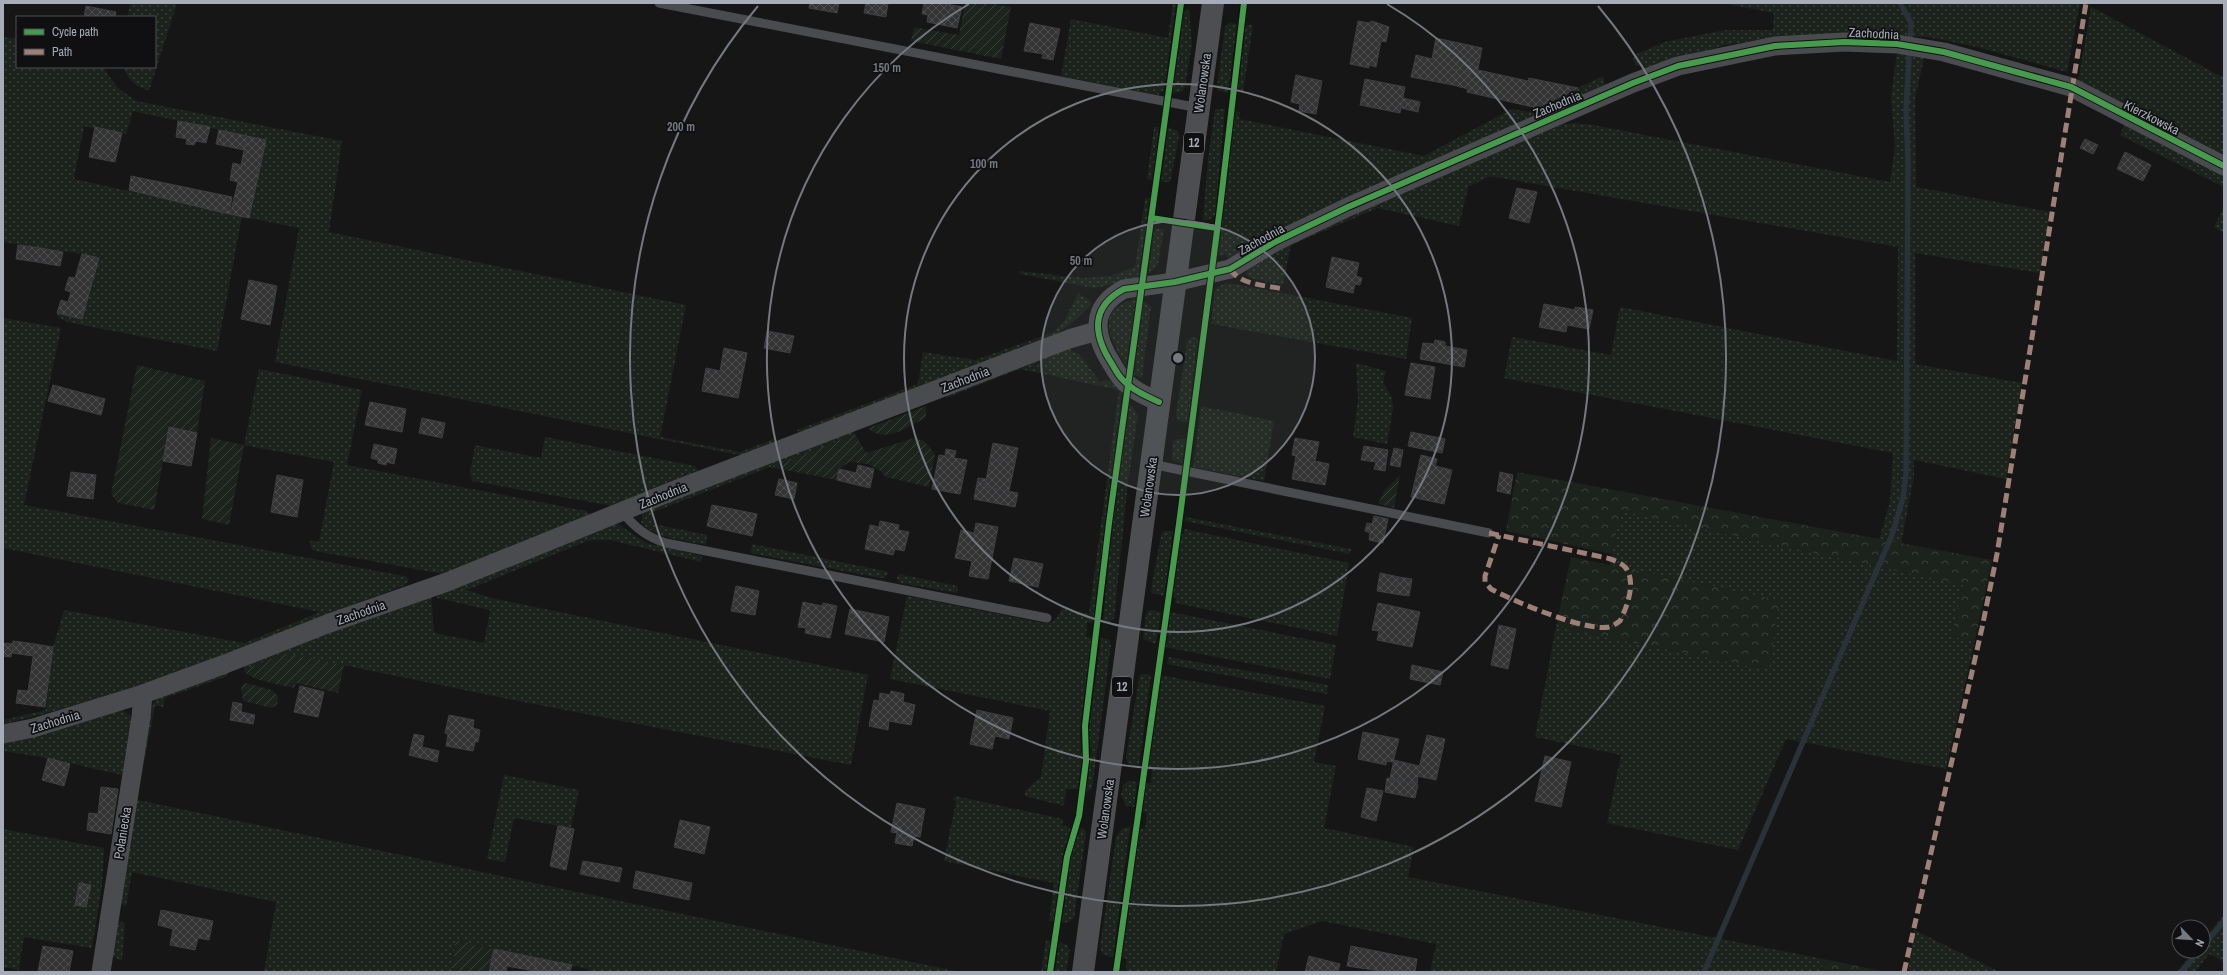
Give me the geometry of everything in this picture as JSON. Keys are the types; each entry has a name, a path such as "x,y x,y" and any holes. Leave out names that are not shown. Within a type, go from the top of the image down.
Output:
{"main road":[{"name":"Wolanowska","path":"1083,972 1213,3"}],"street":[{"name":"Zachodnia","path":"3,734 32,728 143,694 327,624 448,582 622,512 997,366 1097,331 1103,308 1108,299 1124,289 1175,282 1230,269 1275,242 1348,207 1633,83 1678,66 1710,58 1775,46 1844,42 1897,44 1944,52 2070,87"},
{"name":"Kierzkowska","path":"2070,87 2224,166"},
{"path":"1097,331 1103,350 1122,379 1138,392 1159,402"},
{"name":"Połaniecka","path":"101,972 115,872 141,717 143,694"}],"lane":[{"path":"659,3 1199,108"},
{"path":"1151,464 1489,533"},
{"path":"622,512 640,531 652,538 666,543 1047,618"}],"green space":[{"path":"126,3 177,3 149,91 133,82 124,68 156,68 156,16 127,16 130,4"},
{"path":"965,3 988,3 1011,7 1001,59 911,41 914,27 959,35"},
{"path":"1173,3 1176,3 1164,91 1160,91 1159,95 1061,76 1071,19 1168,38"},
{"path":"1721,3 2080,3 2067,72 1977,47 1928,37 1874,35 1776,38 1725,45 1646,68 1635,65 1633,60 1635,55 1664,42 1726,30 1773,30 1774,13"},
{"path":"2091,7 2224,78 2224,157 2078,82"},
{"path":"1189,9 1192,44 1185,87 1182,92 1172,93 1184,12"},
{"path":"1229,23 1237,24 1228,93 1218,90 1217,87 1225,27"},
{"path":"1246,25 1253,25 1243,92 1237,91"},
{"path":"3,37 16,39 16,68 103,68 118,88 136,101 342,141 329,232 686,305 660,437 740,452 776,438 765,448 749,454 739,455 275,362 299,228 249,218 266,140 133,111 126,134 84,126 74,179 242,216 217,351 67,322 58,317 57,313 82,319 99,258 3,242"},
{"path":"1897,51 1925,54 1915,98 1916,187 2050,212 2040,273 1915,253 1915,364 2022,383 2006,479 1914,460 1914,476 1901,544 1879,540 1890,501 1893,453 1504,378 1512,337 1611,355 1620,307 1897,361 1898,247 1490,176 1468,187 1459,226 1378,208 1291,245 1283,285 1250,278 1246,274 1247,269 1271,252 1479,158 1564,124 1575,123 1593,125 1890,182 1895,147 1891,98"},
{"path":"1603,76 1605,85 1237,257 1226,257 1225,254 1218,256 1234,111 1240,112 1239,119 1424,156 1512,109 1529,112"},
{"path":"1215,109 1225,109 1215,216 1209,220 1203,220 1208,160"},
{"path":"2124,125 2224,174 2224,187 2120,135"},
{"path":"1154,127 1159,127 1152,180 1147,179"},
{"path":"1168,128 1177,130 1179,136 1170,182 1161,182"},
{"path":"1150,198 1138,279 1094,288 1020,274 1019,271 1084,278 1110,276 1135,267 1145,199"},
{"path":"2224,207 2224,233 2214,227"},
{"path":"1156,229 1164,229 1158,264 1148,274 1154,232"},
{"path":"1229,283 1412,318 1406,359 1211,324 1215,290 1223,284"},
{"path":"1078,294 1085,297 1092,303 1072,323 1049,338 800,433 797,430 918,384 923,352 975,360 1054,332 1065,320"},
{"path":"1136,299 1126,366 1111,336 1109,326 1110,317 1114,310 1123,304"},
{"path":"1143,301 1151,307 1142,378 1134,375"},
{"path":"3,318 61,328 24,505 404,576 407,577 408,581 405,585 256,643 156,679 55,711 3,724 3,720 46,710 53,647 64,610 244,643 320,612 3,548"},
{"path":"1191,337 1198,338 1188,423 1178,420 1176,415 1187,341"},
{"path":"1070,346 1071,351 1079,354 1101,383 1106,379 1122,391 1093,623 1087,622 1086,637 1092,638 1081,720 1080,737 1082,756 1078,789 1066,789 1064,806 1025,796 1025,791 1041,777 1050,711 890,679 907,596 1043,623 1053,621 1062,608 1089,614 1119,390 1020,369 946,398 946,394"},
{"path":"1356,363 1386,371 1383,382 1392,398 1393,408 1387,444 1353,437 1358,399"},
{"path":"137,365 205,381 197,433 169,428 154,510 118,503 111,494"},
{"path":"259,369 362,390 347,465 586,511 589,513 589,517 444,574 315,551 311,549 310,540 319,542 334,462 244,445"},
{"path":"1130,403 1138,415 1128,482 1114,619 1109,622 1103,622 1112,525"},
{"path":"926,406 926,417 905,429 882,435 875,433 868,428"},
{"path":"1201,406 1274,421 1264,481 1193,467"},
{"path":"853,430 855,434 651,513 654,524 707,535 706,545 662,535 647,528 641,522 643,512"},
{"path":"855,434 866,453 914,438 924,441 935,454 929,487 886,477 879,470 868,464 849,462 839,469 837,480 770,467"},
{"path":"545,437 695,466 698,470 695,474 613,506 472,481 470,473 475,445 541,458"},
{"path":"211,438 244,445 229,525 202,519"},
{"path":"1186,439 1182,463 1172,460 1173,441"},
{"path":"1517,472 1992,560 1975,640 1951,637 1963,585 1621,511 1612,554 1506,531"},
{"path":"1400,475 1394,508 1378,504 1384,491"},
{"path":"1621,511 1963,585 1951,637 1975,640 1946,769 1786,739 1738,850 1607,823 1621,755 1535,737 1556,627 1769,670 1779,600 1610,565"},
{"path":"1186,517 1351,549 1350,554 1185,521"},
{"path":"615,522 646,543 702,556 701,562 611,540 587,541 467,590 491,598 868,675 851,765 508,699 285,653 244,670 244,665 431,593 434,633 484,643 490,610 437,598 437,591"},
{"path":"1184,529 1349,563 1337,636 1175,603 1176,598 1172,597 1181,534 1184,534"},
{"path":"1164,531 1173,531 1164,596 1152,593 1151,590 1161,535"},
{"path":"752,544 889,572 884,578 880,578 751,553"},
{"path":"1571,557 1779,600 1769,670 1556,627"},
{"path":"898,574 958,586 957,593 900,583 897,579"},
{"path":"1151,610 1161,612 1156,644 1143,639 1146,615 1148,611"},
{"path":"1170,612 1336,645 1330,679 1165,647"},
{"path":"1101,638 1110,640 1111,645 1092,789 1086,792 1091,753 1089,729"},
{"path":"285,653 344,665 338,693 296,683 294,688 266,682 252,677 244,670"},
{"path":"1168,657 1328,685 1327,694 1167,664"},
{"path":"226,671 227,676 165,698 163,707 155,705 140,783 150,709 157,697"},
{"path":"1140,674 1151,675 1139,767 1128,764 1126,757"},
{"path":"1160,675 1325,706 1314,762 1336,766 1324,828 1414,847 1408,877 1823,959 1821,972 1430,972 1436,944 1322,921 1284,934 1276,972 1126,972 1127,959 1122,958 1139,829 1145,829 1147,813 1141,811 1145,783 1151,783 1152,770 1147,770"},
{"path":"245,683 272,690 278,696 277,705 271,708 243,701 241,687"},
{"path":"120,709 129,714 132,719 122,775 48,758 3,751 3,742"},
{"path":"504,775 579,790 571,828 514,818 505,862 487,859"},
{"path":"1129,781 1137,782 1134,807 1126,806 1121,795 1123,785"},
{"path":"955,796 1063,819 1062,825 1071,828 1063,853 1054,921 1049,921 1054,883 944,861 956,801 953,800"},
{"path":"133,799 960,972 588,972 588,969 456,940 451,972 264,972 276,902 132,872 126,906 117,903"},
{"path":"1081,827 1085,830 1086,834 1074,918 1069,922 1062,923 1071,853"},
{"path":"1130,827 1113,958 1103,954 1100,948 1116,836 1122,829"},
{"path":"3,829 104,848 102,885 92,948 24,937 19,970 3,967"},
{"path":"2224,915 2224,962 2211,955 2211,930"},
{"path":"115,921 125,923 122,961 110,955"},
{"path":"1914,930 2000,972 1908,972"},
{"path":"456,940 494,949 489,972 451,972"},
{"path":"1046,940 1051,941 1046,972 1041,972"},
{"path":"1059,942 1067,945 1070,951 1066,972 1055,972"},
{"path":"1823,959 1887,972 1821,972"},
{"path":"2188,959 2205,959 2195,972 2177,972"}],"building":[{"path":"810,3 839,3 837,13 809,8"},
{"path":"866,3 877,3 875,15 864,13"},
{"path":"877,3 888,3 886,17 875,15"},
{"path":"924,3 942,3 962,7 957,28 927,22 928,15 922,14"},
{"path":"86,6 116,12 115,16 84,16"},
{"path":"1358,21 1369,23 1372,21 1389,27 1386,42 1381,41 1376,67 1369,65 1369,68 1350,64"},
{"path":"1030,23 1060,29 1053,60 1042,58 1043,54 1024,51"},
{"path":"1436,38 1482,48 1477,74 1456,69 1453,85 1411,77 1416,55 1432,59"},
{"path":"1456,69 1477,74 1478,70 1528,81 1529,78 1578,88 1537,108 1467,92 1468,89 1453,85"},
{"path":"1296,75 1322,81 1316,114 1299,111 1300,104 1291,102"},
{"path":"1365,79 1405,87 1400,113 1360,105"},
{"path":"1403,98 1420,102 1418,112 1401,108"},
{"path":"178,121 210,127 206,143 196,141 194,145 186,144 187,139 176,137"},
{"path":"95,127 122,133 115,162 89,157"},
{"path":"219,130 247,136 244,150 216,144"},
{"path":"247,136 266,140 249,218 230,214 238,182 230,180 233,163 241,165"},
{"path":"2085,139 2098,145 2093,154 2080,148"},
{"path":"2125,152 2151,165 2143,181 2117,169"},
{"path":"131,176 232,197 229,214 129,190"},
{"path":"1517,188 1537,192 1529,223 1509,218"},
{"path":"18,245 40,248 37,262 16,259"},
{"path":"40,248 63,252 60,266 37,262"},
{"path":"82,254 99,258 82,319 57,313 61,300 68,302 71,292 65,290 69,277 75,278"},
{"path":"1332,257 1359,263 1356,276 1362,278 1360,285 1355,284 1353,293 1326,287"},
{"path":"249,280 277,286 270,325 241,319"},
{"path":"1544,304 1575,310 1575,307 1593,310 1589,329 1567,325 1566,332 1539,327"},
{"path":"767,331 794,336 790,353 764,348"},
{"path":"1435,340 1445,342 1445,346 1467,350 1464,367 1420,359 1423,343 1434,344"},
{"path":"724,348 747,353 738,398 702,391 706,368 720,371"},
{"path":"1411,363 1435,367 1430,399 1405,395"},
{"path":"53,385 105,399 101,415 48,401"},
{"path":"370,402 406,409 402,432 365,425"},
{"path":"422,418 445,423 442,438 419,433"},
{"path":"169,427 197,433 191,466 163,461"},
{"path":"1411,432 1445,439 1442,453 1408,446"},
{"path":"1295,438 1319,442 1315,461 1329,464 1325,485 1292,479 1296,456 1292,455"},
{"path":"993,443 1018,448 1015,463 990,458"},
{"path":"374,444 397,449 394,464 387,462 386,465 378,463 378,460 371,458"},
{"path":"1364,446 1388,450 1385,471 1374,469 1376,462 1361,460"},
{"path":"1394,448 1403,450 1400,467 1390,465"},
{"path":"946,449 956,451 954,458 967,460 960,494 932,489 939,455 945,456"},
{"path":"1421,455 1437,459 1435,466 1452,470 1444,504 1411,497"},
{"path":"990,458 1015,463 1009,491 985,487"},
{"path":"858,465 874,469 870,488 853,484"},
{"path":"839,469 856,473 853,484 837,480"},
{"path":"71,472 96,475 93,499 67,496"},
{"path":"1500,472 1513,475 1510,494 1497,491"},
{"path":"277,475 303,480 297,517 271,512"},
{"path":"978,478 986,479 985,487 1018,493 1015,507 974,499"},
{"path":"779,479 797,483 794,499 775,495"},
{"path":"712,505 757,514 752,536 707,526"},
{"path":"1374,516 1388,519 1383,543 1369,540 1370,533 1365,531 1367,523 1372,524"},
{"path":"880,521 899,525 898,530 909,532 904,551 895,549 893,555 865,549 870,525 879,527"},
{"path":"976,523 998,527 988,579 969,576 972,561 955,558 961,530 974,533"},
{"path":"1014,558 1043,564 1038,587 1009,581"},
{"path":"1380,573 1399,577 1395,594 1377,591"},
{"path":"1399,577 1412,579 1409,596 1395,594"},
{"path":"736,586 759,591 755,615 731,611"},
{"path":"803,602 822,606 823,603 837,606 830,638 805,633 806,628 798,627"},
{"path":"1378,603 1420,612 1412,647 1377,640 1379,631 1372,630"},
{"path":"850,609 889,617 884,642 845,634"},
{"path":"1499,625 1516,629 1508,669 1491,665"},
{"path":"13,641 35,644 33,656 12,653"},
{"path":"3,643 13,644 11,657 3,656"},
{"path":"35,644 53,647 45,707 16,703 18,690 28,691"},
{"path":"1412,665 1443,672 1440,685 1410,679"},
{"path":"300,686 324,692 318,717 294,712"},
{"path":"891,691 904,694 903,702 915,705 911,725 889,721 888,730 869,726 874,700 879,701 880,693 890,695"},
{"path":"233,702 242,704 241,712 255,715 253,724 230,720"},
{"path":"977,710 1013,718 1009,739 995,736 992,749 970,744"},
{"path":"449,715 474,720 473,728 480,730 478,742 475,742 473,751 446,746 448,734 445,733"},
{"path":"1363,732 1399,739 1393,762 1387,761 1386,765 1358,759"},
{"path":"414,734 424,736 422,747 439,751 437,762 409,755"},
{"path":"1427,735 1445,739 1436,780 1417,776"},
{"path":"1545,756 1571,762 1561,807 1535,801"},
{"path":"48,758 70,764 64,786 42,780"},
{"path":"1394,760 1419,766 1417,784 1390,778"},
{"path":"1387,778 1418,785 1415,798 1385,792"},
{"path":"101,787 118,789 111,834 87,830 89,813 98,814"},
{"path":"1367,788 1383,791 1376,821 1361,817"},
{"path":"897,803 925,809 920,837 914,836 912,846 895,843 897,833 891,832"},
{"path":"680,820 710,827 704,854 674,847"},
{"path":"558,826 574,829 566,870 550,866"},
{"path":"583,861 622,868 619,882 580,874"},
{"path":"636,871 692,883 689,900 633,888"},
{"path":"79,883 91,885 86,907 75,905"},
{"path":"161,910 213,921 209,940 198,938 195,950 170,945 173,929 158,925"},
{"path":"43,946 73,951 69,972 38,971"},
{"path":"1351,946 1391,954 1387,972 1347,966"},
{"path":"494,949 537,958 534,971 507,966 506,972 489,972"},
{"path":"1391,954 1417,959 1415,972 1387,972"},
{"path":"1309,956 1340,964 1338,972 1305,972"},
{"path":"537,958 572,965 570,972 534,971"}],"waterway":[{"path":"1704,972 1892,535 1903,498 1906,474 1908,161 1906,111 1911,23 1900,3"},
{"path":"2211,936 2224,921"},
{"path":"2181,972 2192,959"}],"marked path":[{"path":"1904,972 1982,628 1997,554 2086,3"},
{"path":"1230,269 1240,278 1254,284 1283,289"},
{"path":"1489,533 1607,558 1621,564 1629,573 1631,587 1628,601 1620,621 1609,627 1584,625 1532,608 1491,589 1485,582 1485,576 1499,535"}],"cycle path":[{"path":"1050,972 1067,857 1079,816 1086,761 1085,726 1109,523 1181,3"},
{"path":"1116,972 1179,524 1220,208 1244,3"},
{"path":"1159,402 1135,390 1122,379 1101,343 1098,332 1100,313 1105,304 1113,296 1124,289 1175,282 1230,269 1275,242 1348,207 1633,83 1678,66 1775,46 1844,42 1897,44 1944,52 2071,87 2224,166"},
{"path":"1151,218 1217,228"}]}
